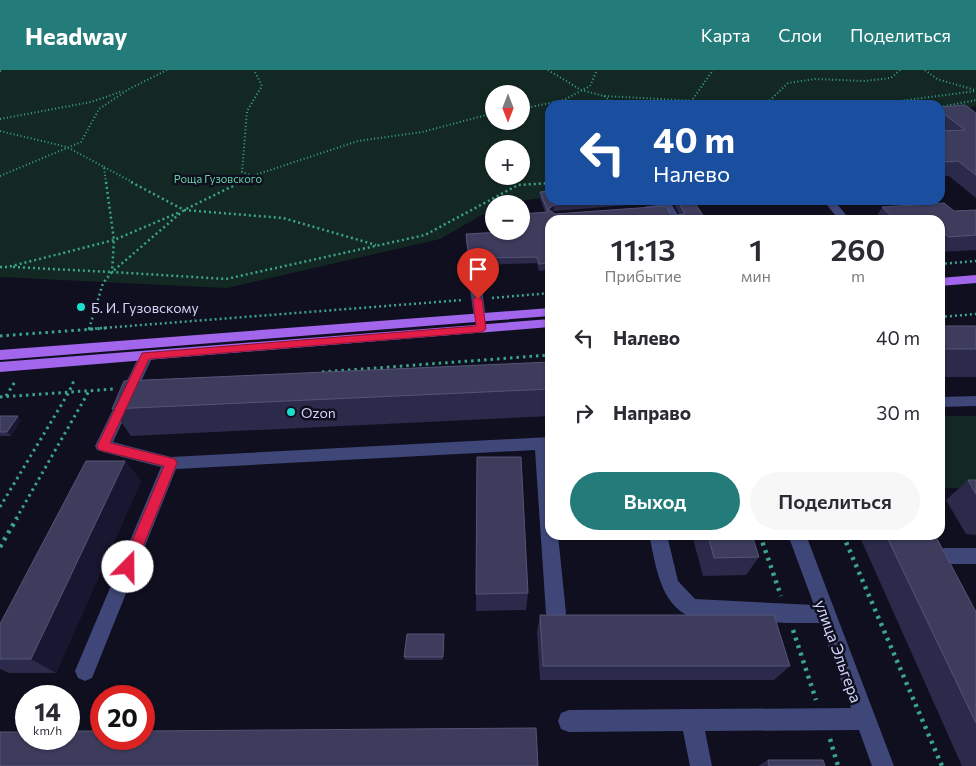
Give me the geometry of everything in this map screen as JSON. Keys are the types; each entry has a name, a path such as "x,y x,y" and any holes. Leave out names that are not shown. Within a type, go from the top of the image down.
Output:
{"main road":[{"path":"945,282 976,279"},
{"path":"945,292 976,289"},
{"path":"0,367 148,350 481,323 545,313"},
{"path":"481,323 545,323"},
{"path":"0,355 148,350"}],"street":[{"path":"832,205 841,215"},
{"path":"639,209 668,207 673,215"},
{"path":"474,274 481,323"},
{"path":"148,350 103,446 171,463 545,444"},
{"path":"945,402 976,401"},
{"path":"86,671 171,463"},
{"path":"552,540 556,613"},
{"path":"659,540 670,586 691,608 787,614 826,614"},
{"name":"улица Эльгера","path":"798,540 882,766"},
{"path":"954,574 941,549 976,556"},
{"path":"569,721 865,719"},
{"path":"692,720 702,766"}],"path":[{"path":"0,119 91,102 129,89 168,70"},
{"path":"252,176 242,172 247,111 262,86 254,70"},
{"path":"548,70 581,90 604,96 711,100"},
{"path":"564,100 590,86 598,70"},
{"path":"692,99 712,70"},
{"path":"770,100 788,83 814,80 865,81 891,78 900,70"},
{"path":"925,70 937,79 976,90"},
{"path":"0,176 67,146 81,142 99,109 129,89"},
{"path":"905,100 976,90"},
{"path":"604,96 609,100"},
{"path":"945,106 976,100"},
{"path":"530,107 545,104"},
{"path":"8,267 114,240 184,210 252,176 358,141 422,132 485,115"},
{"path":"0,131 67,146 184,210 283,218 377,245"},
{"path":"104,167 114,240 112,272"},
{"path":"0,267 226,280 426,235 518,185 545,183"},
{"path":"89,330 103,283 112,272 184,210"},
{"path":"945,264 976,261"},
{"path":"482,298 545,293"},
{"path":"0,336 470,299"},
{"path":"945,317 976,314"},
{"path":"316,373 545,355"},
{"path":"6,396 20,374"},
{"path":"0,507 69,392 75,378"},
{"path":"0,397 116,388"},
{"path":"0,548 90,390"},
{"path":"762,540 784,604"},
{"path":"844,540 942,766"},
{"path":"790,622 819,709"},
{"path":"830,739 838,766"}],"green space":[{"name":"Роща Гузовского","path":"0,70 976,70 976,106 945,115 945,100 545,100 545,198 530,200 530,195 485,195 485,213 440,239 227,288 0,277"},
{"path":"945,416 976,416 976,488 945,488"}],"building":[{"path":"965,105 976,113 976,175 958,161 945,162 945,131 965,130 945,115 945,107"},
{"path":"540,192 545,192 545,204"},
{"path":"945,204 954,211 976,210 976,235 948,237 945,234 945,215 890,215 882,207"},
{"path":"545,205 554,205 548,209 555,214 666,206 671,215 545,215 545,263 539,264 537,257 485,258 484,252 468,253 466,234 485,233 485,240 530,240 530,213 548,212"},
{"path":"680,205 696,205 703,215 671,215 685,214"},
{"path":"945,326 976,326 976,349 945,349"},
{"path":"545,362 545,389 112,409 124,381"},
{"path":"0,416 18,416 7,432 0,432"},
{"path":"477,457 521,457 528,593 476,594"},
{"path":"86,461 125,461 31,659 0,659 0,624"},
{"path":"968,480 976,480 976,494"},
{"path":"709,540 754,540 759,557 714,558"},
{"path":"888,540 938,540 976,612 976,723"},
{"path":"540,615 774,615 790,666 543,666"},
{"path":"407,634 444,634 443,657 404,657"},
{"path":"536,728 538,766 0,766 0,732 15,732 15,750 80,750 80,731 90,731 90,750 155,750 155,731"},
{"path":"768,760 823,760 825,766 769,766"}],"place":[{"name":"Б. И. Гузовскому","path":"81,307"},
{"name":"Ozon","path":"291,412"}],"route":[{"path":"128,567 171,463 103,446 146,356 482,329 478,299"}]}
